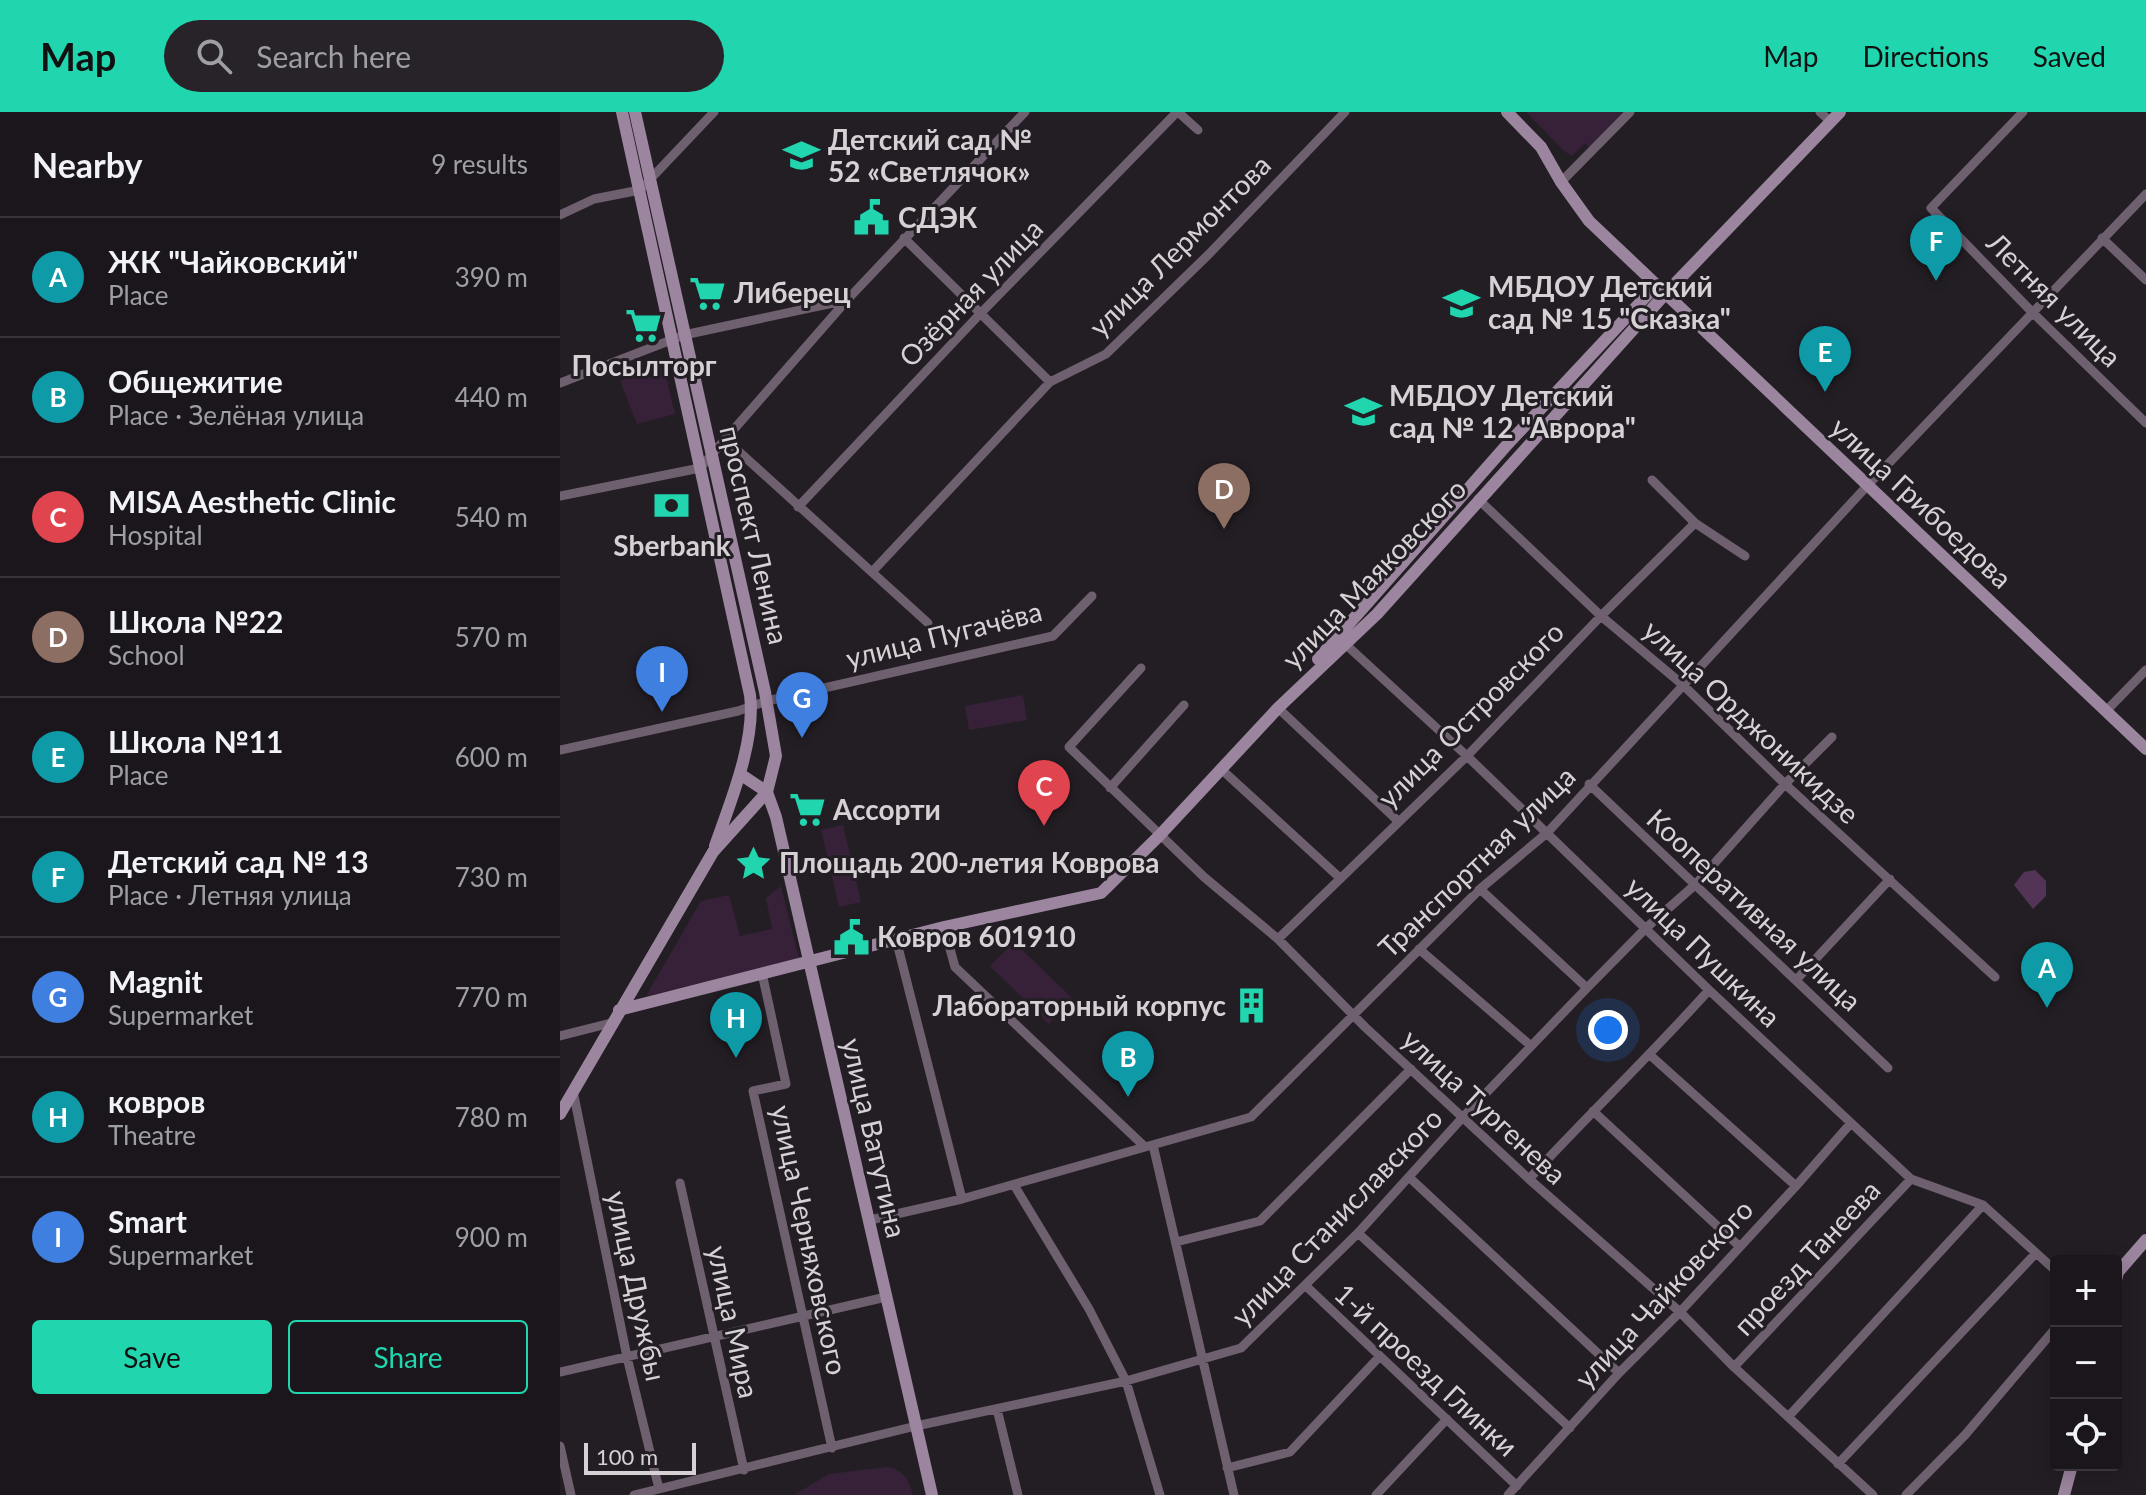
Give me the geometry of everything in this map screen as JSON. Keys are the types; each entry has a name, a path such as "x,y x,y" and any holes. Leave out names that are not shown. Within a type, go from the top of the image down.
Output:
{"street":[{"name":"проспект Ленина","path":"622,112 645,185"},
{"name":"проспект Ленина","path":"635,112 645,185 678,338 700,468 751,707 740,774 713,852"},
{"path":"560,215 594,199 645,185 714,112"},
{"path":"560,496 700,468 847,300 1025,112"},
{"path":"1178,112 1198,130"},
{"name":"Озёрная улица","path":"798,507 979,315 1178,112"},
{"name":"улица Лермонтова","path":"872,572 1050,382 1106,354 1208,255 1345,112"},
{"name":"улица Грибоедова","path":"1507,112 1541,147 1589,221 2146,749"},
{"path":"1561,182 1630,112"},
{"path":"1820,112 1836,117"},
{"name":"Летняя улица","path":"2023,112 1931,208 2146,423"},
{"name":"улица Маяковского","path":"1340,640 1377,614 1664,291 1836,117"},
{"name":"Транспортная улица","path":"870,1220 1014,1185 1251,1117 1480,889 1547,833 1867,486 2146,194"},
{"path":"904,238 1050,382"},
{"path":"2102,238 2146,280"},
{"name":"улица Маяковского","path":"619,1010 944,927 1101,893 1159,836 1340,640 1505,447 1651,291 1664,291"},
{"path":"560,383 678,338 847,300"},
{"name":"проспект Ленина","path":"678,338 712,456 767,701 776,756 767,792"},
{"path":"725,439 928,623"},
{"path":"1652,480 1695,523 1745,556"},
{"name":"улица Орджоникидзе","path":"1478,499 1601,616 1683,685 1785,784 1995,977"},
{"name":"улица Островского","path":"1278,939 1467,756 1695,523"},
{"name":"улица Пугачёва","path":"560,750 1053,636 1092,596"},
{"name":"улица Пушкина","path":"1340,640 1467,756 1709,990 1911,1179 1983,1205 2050,1266"},
{"name":"улица Тургенева","path":"1141,668 1069,747 1159,836 1278,939 1353,1015 1529,1179 1680,1312 1734,1367 1873,1495"},
{"path":"2106,711 2146,670"},
{"path":"1110,788 1184,705"},
{"path":"1278,708 1398,821"},
{"name":"улица Станиславского","path":"634,1495 916,1426 1126,1381 1241,1348 1358,1233 1463,1117 1587,988 1646,928 1696,884 1785,784 1832,737"},
{"path":"1221,769 1340,878"},
{"path":"560,1114 713,852 767,792 740,774"},
{"name":"Кооперативная улица","path":"1589,784 1888,1068"},
{"name":"улица Ватутина","path":"767,792 776,817 932,1495"},
{"path":"1797,979 1890,879"},
{"path":"1480,889 1587,988"},
{"path":"944,927 955,967 1149,1146 1176,1242 1234,1495"},
{"path":"896,939 962,1199"},
{"path":"1419,949 1531,1046"},
{"name":"улица Черняховского","path":"762,973 786,1084 753,1091 832,1448"},
{"path":"1529,1179 1709,990"},
{"path":"560,1036 611,1023"},
{"path":"1650,1055 1796,1186"},
{"path":"1176,1242 1260,1221 1411,1069"},
{"name":"улица Дружбы","path":"573,1091 627,1357 659,1489"},
{"path":"1593,1111 1739,1246"},
{"name":"улица Чайковского","path":"1508,1495 1619,1373 1680,1312 1851,1123"},
{"path":"1410,1178 1619,1373"},
{"name":"проезд Танеева","path":"1734,1367 1911,1179"},
{"name":"улица Мира","path":"680,1183 744,1470"},
{"path":"1014,1185 1089,1309 1126,1381 1160,1495"},
{"path":"1788,1417 1983,1205"},
{"path":"1358,1233 1570,1428"},
{"path":"2122,1267 2146,1240"},
{"path":"1838,1464 2035,1254"},
{"name":"1-й проезд Глинки","path":"1305,1285 1517,1486"},
{"path":"560,1372 886,1297"},
{"path":"1906,1495 1965,1435 2050,1335"},
{"path":"1227,1468 1290,1452 1380,1356"},
{"path":"997,1409 1018,1495"},
{"path":"1376,1495 1447,1419"},
{"path":"560,1446 571,1495"},
{"path":"2064,1495 2070,1471"}],"shaded area":[{"path":"1526,112 1626,112 1591,149 1585,143 1572,156"},
{"path":"663,364 675,414 637,424 620,381"},
{"path":"1023,695 1027,720 969,730 965,706"},
{"path":"843,825 861,902 839,907 821,830"},
{"path":"2035,870 2046,881 2046,896 2033,909 2014,885 2024,872"},
{"path":"781,886 799,959 646,996 701,901 729,895 740,936 772,929 766,898"},
{"path":"1014,942 1073,999 1049,1024 990,966"},
{"path":"888,1467 905,1476 913,1495 794,1495 829,1474"}],"place":[{"name":"Детский сад № 52 «Светлячок»","path":"802,156"},
{"name":"СДЭК","path":"872,218"},
{"name":"Детский сад № 13","path":"1936,281"},
{"name":"Либерец","path":"708,293"},
{"name":"МБДОУ Детский сад № 15 \"Сказка\"","path":"1462,303"},
{"name":"Посылторг","path":"644,326"},
{"name":"Школа №11","path":"1825,392"},
{"name":"МБДОУ Детский сад № 12 \"Аврора\"","path":"1363,412"},
{"name":"Sberbank","path":"672,506"},
{"name":"Школа №22","path":"1224,529"},
{"name":"Smart","path":"662,712"},
{"name":"Magnit","path":"802,738"},
{"name":"Ассорти","path":"807,810"},
{"name":"MISA Aesthetic Clinic","path":"1044,826"},
{"name":"Площадь 200-летия Коврова","path":"753,863"},
{"name":"Ковров 601910","path":"851,937"},
{"name":"Лабораторный корпус","path":"1252,1006"},
{"name":"ЖК \"Чайковский\"","path":"2047,1008"},
{"name":"ковров","path":"736,1058"},
{"name":"Общежитие","path":"1128,1097"}]}
